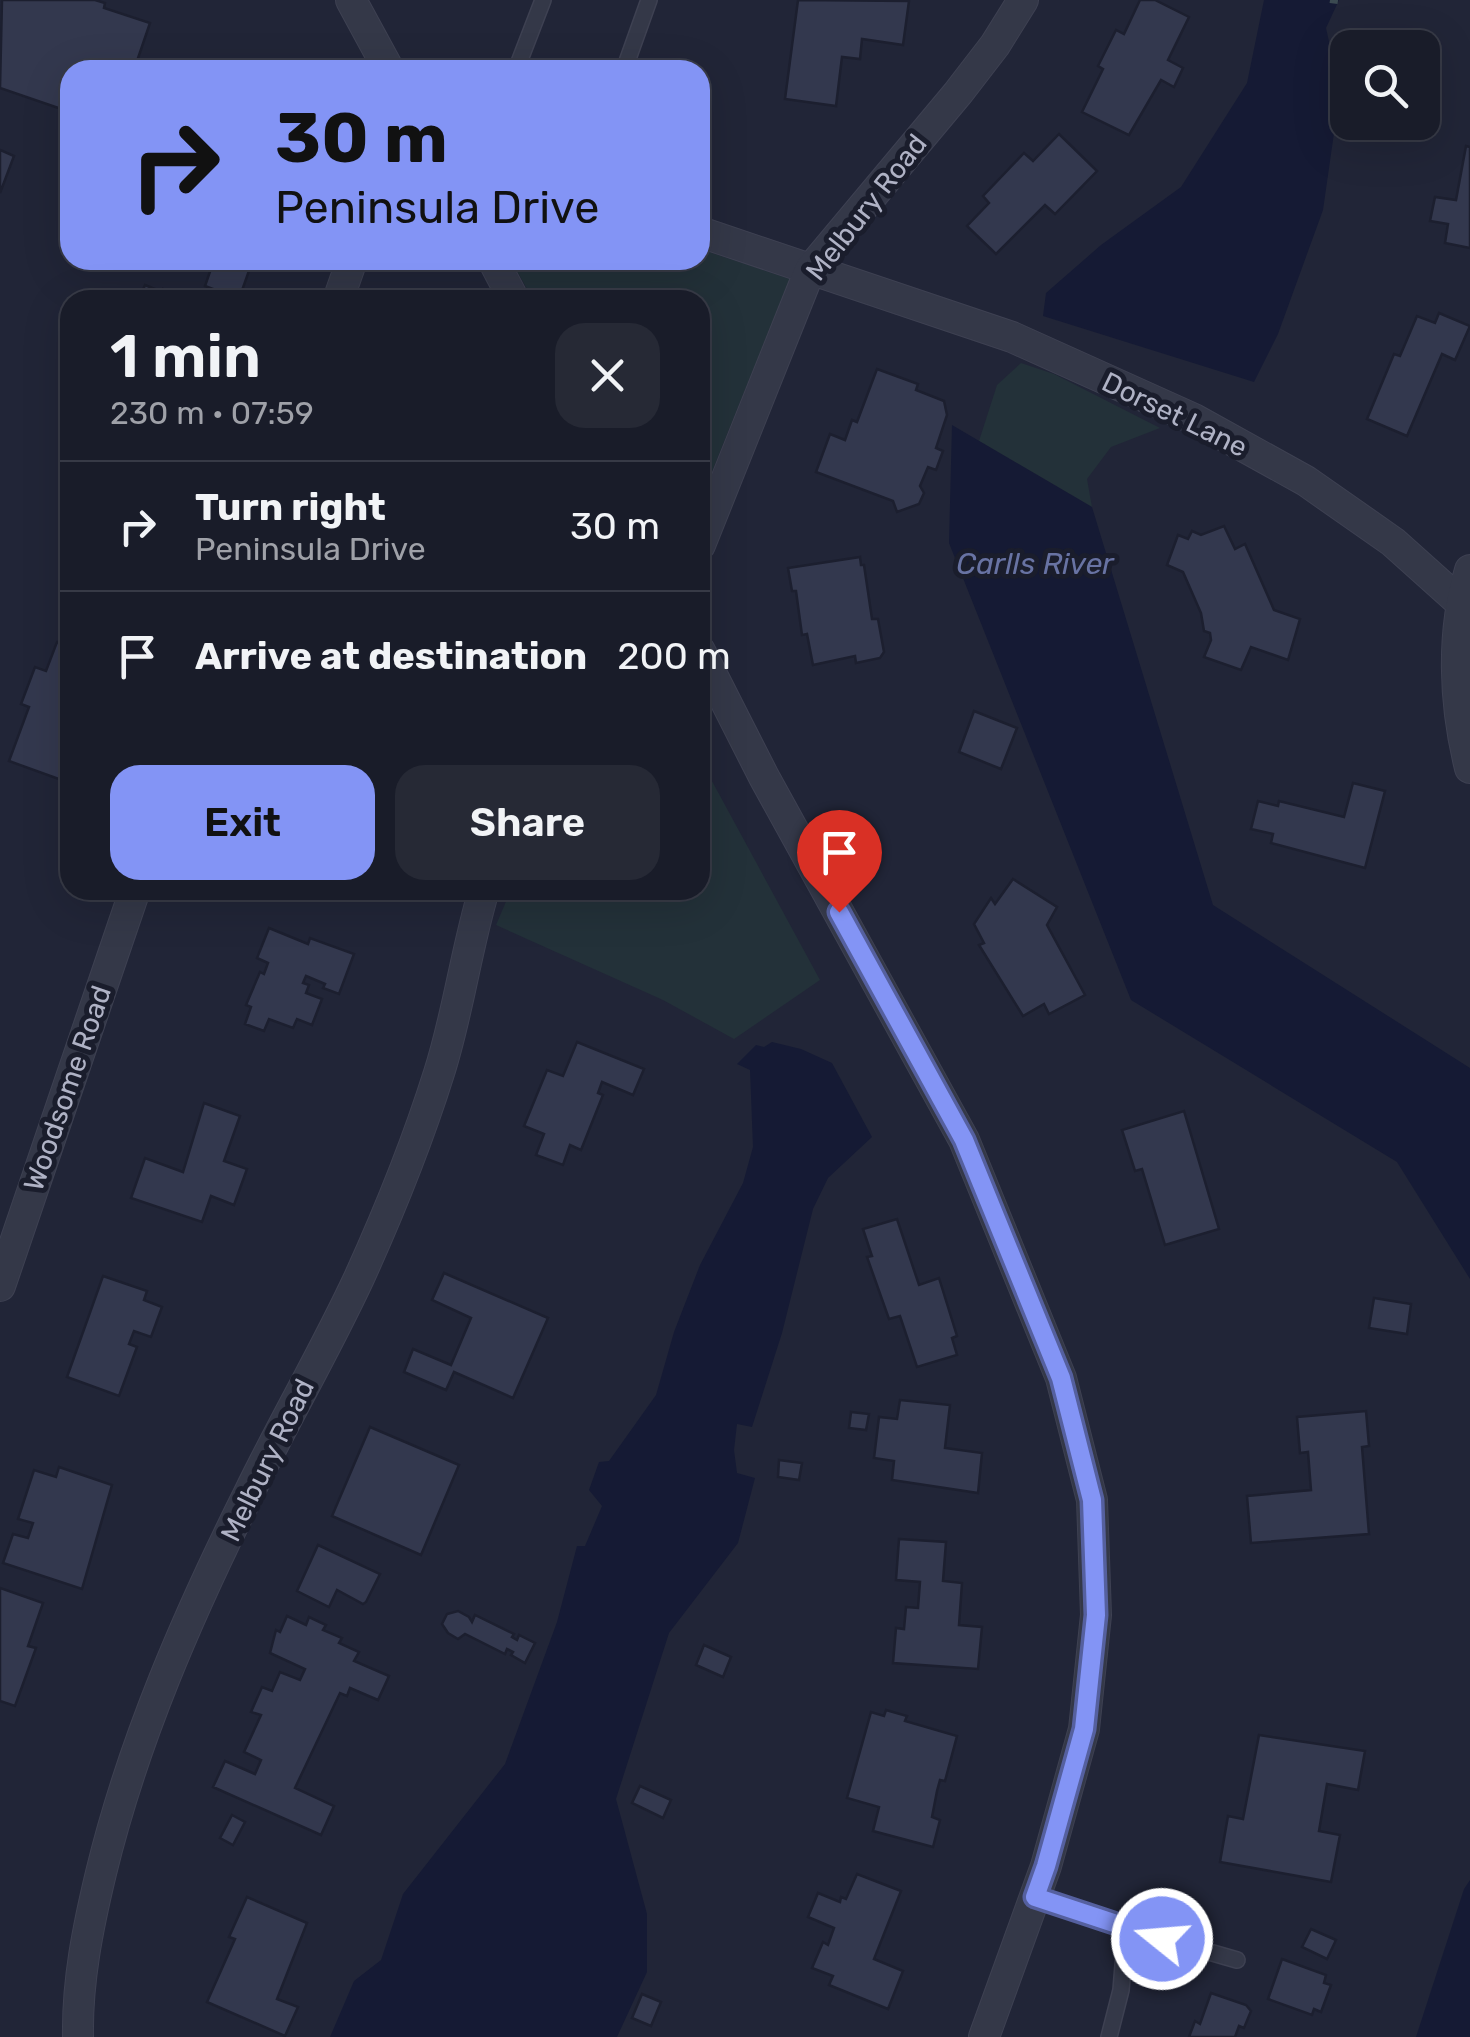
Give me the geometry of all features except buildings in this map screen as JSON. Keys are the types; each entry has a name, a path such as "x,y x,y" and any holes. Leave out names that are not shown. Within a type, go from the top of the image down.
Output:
{"street":[{"path":"351,0 384,60"},
{"name":"Melbury Road","path":"710,520 810,270 958,93 1023,0"},
{"name":"Dorset Lane","path":"710,235 1012,337 1194,419 1306,481 1393,542 1460,602"},
{"path":"1470,570 1460,602 1456,694 1470,768"},
{"path":"710,671 764,778 964,1140 1061,1378 1092,1500 1096,1615 1084,1729 1046,1866 984,2037"},
{"name":"Woodsome Road","path":"0,1286 132,900"},
{"name":"Melbury Road","path":"78,2037 77,2005 89,1922 119,1797 155,1700 247,1496 358,1280 394,1198 440,1072 481,900"}],"lane":[{"path":"520,60 543,0"},
{"path":"627,60 648,0"},
{"path":"1035,1897 1236,1960"},
{"path":"1110,2037 1121,1990 1126,1928"}],"path":[{"path":"1330,0 1344,2"}],"shaded area":[{"path":"710,252 790,279 710,476 710,290 528,290 516,270 710,270"},
{"path":"1021,363 1054,374 1160,428 1111,447 1087,479 1092,507 979,441 997,385"},
{"path":"710,777 820,980 734,1039 663,1000 496,925 507,900 710,900"}],"water":[{"path":"1264,0 1339,0 1326,28 1333,140 1323,210 1278,334 1254,382 1043,316 1046,293 1101,245 1181,187 1247,83"},
{"name":"Carlls River","path":"952,425 1092,507 1213,905 1470,1068 1470,1279 1397,1162 1131,1000 949,543"},
{"path":"772,1042 832,1063 872,1137 828,1178 813,1209 782,1333 752,1427 737,1424 737,1473 755,1478 738,1543 669,1633 616,1799 647,1914 647,1972 617,2037 330,2037 354,1981 381,1960 403,1894 505,1764 557,1622 577,1546 585,1546 602,1506 589,1490 599,1462 609,1461 656,1395 674,1332 700,1265 743,1183 753,1147 750,1070 737,1064 756,1045 764,1047"},
{"path":"1470,1880 1470,2037 1416,2037 1464,1889"}],"route":[{"path":"839,912 964,1140 1014,1256 1061,1378 1092,1500 1096,1615 1084,1729 1035,1897 1162,1939"}]}
